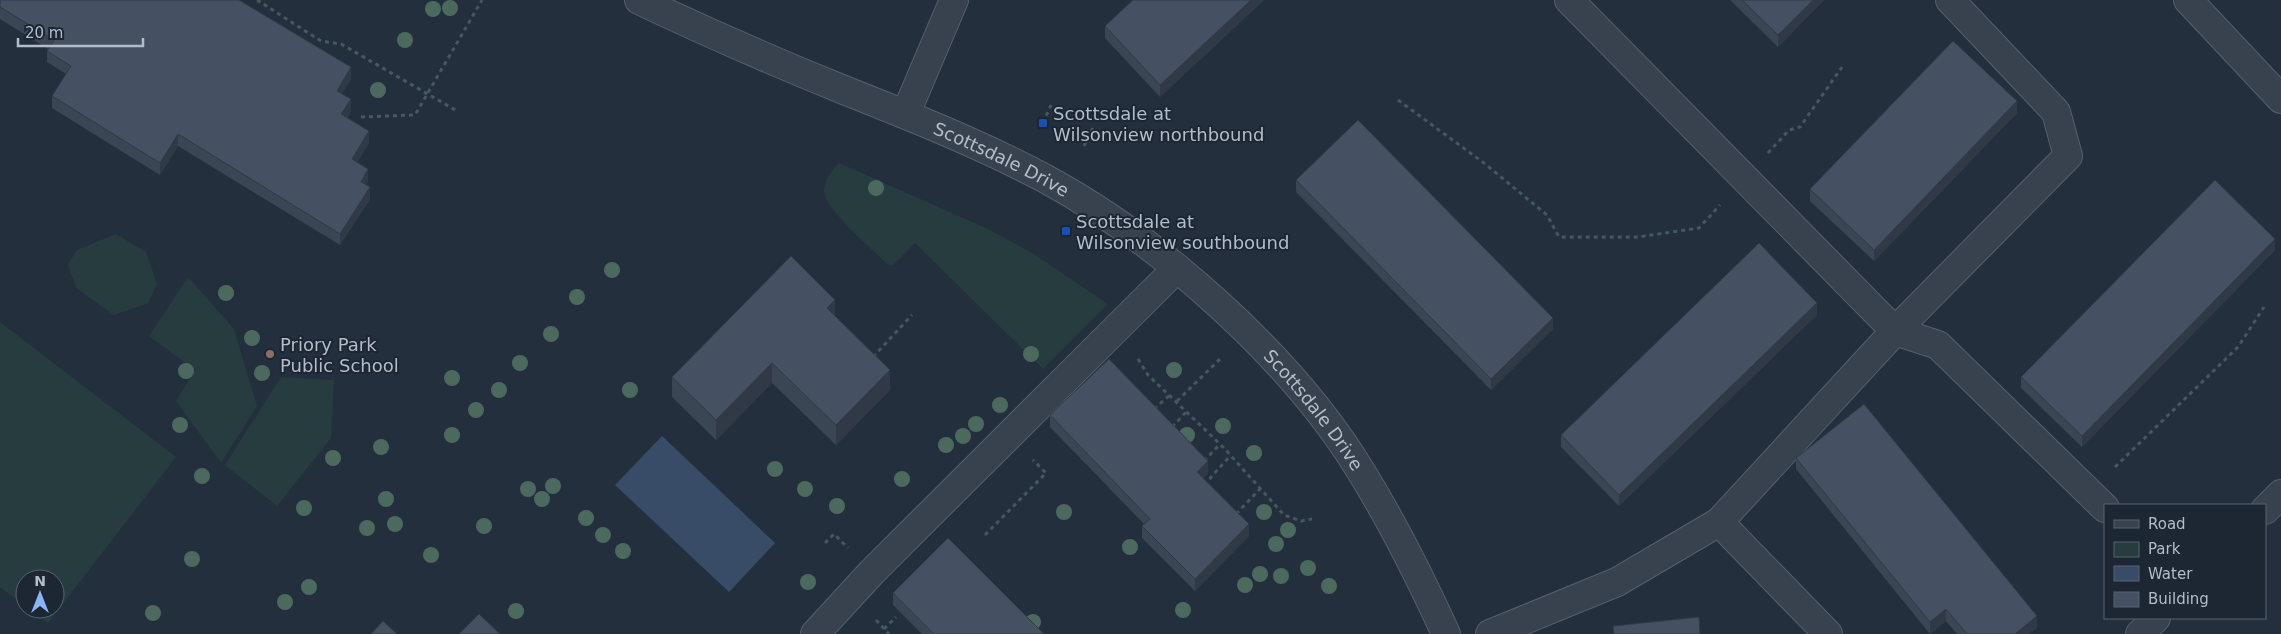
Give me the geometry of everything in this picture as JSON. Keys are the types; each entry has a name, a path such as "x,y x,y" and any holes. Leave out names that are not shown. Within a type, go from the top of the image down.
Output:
{"street":[{"name":"Scottsdale Drive","path":"639,0 843,89 906,113 1044,178 1093,207 1141,239 1177,268 1247,332 1297,386 1331,428 1362,472 1424,585 1446,634"},
{"path":"906,113 954,0"},
{"path":"1569,0 1895,331 1938,345 2096,500"},
{"path":"1490,634 1617,582 1719,522 1895,331 2068,156 2056,112 1950,0"},
{"path":"2188,0 2281,100"},
{"path":"815,634 872,572 1177,268"},
{"path":"2266,509 2281,494"},
{"path":"1719,522 1828,634"},
{"path":"2140,634 2155,619"}],"path":[{"path":"241,7 246,0"},
{"path":"257,0 321,41 341,44 457,111"},
{"path":"360,117 415,115 482,0"},
{"path":"1398,100 1484,163 1547,215 1559,237 1638,237 1699,228 1789,130 1800,127 1842,67"},
{"path":"1043,123 1051,105"},
{"path":"1084,146 1093,128"},
{"path":"2096,500 2188,397 2238,347 2264,307"},
{"path":"868,362 912,316"},
{"path":"1177,401 1247,332"},
{"path":"1137,353 1140,365 1148,375 1170,394 1220,444 1287,517 1301,522 1312,519"},
{"path":"1154,409 1170,394"},
{"path":"1171,428 1187,411"},
{"path":"1201,463 1220,444"},
{"path":"1203,485 1230,456"},
{"path":"1234,517 1260,489"},
{"path":"884,629 896,617"}],"green space":[{"path":"839,163 988,229 1034,254 1108,304 1043,369 915,243 892,266 886,263 849,228 831,207 824,190 829,175"},
{"path":"116,234 146,252 157,284 148,303 114,315 76,288 68,264 77,250"},
{"path":"188,277 234,329 257,406 221,463 176,401 195,370 149,336"},
{"path":"0,322 176,457 65,601 65,569 15,569 15,598 0,587"},
{"path":"281,377 334,380 331,438 277,506 225,465"},
{"path":"43,619 51,619 48,623"}],"water":[{"path":"662,436 775,543 729,592 615,485"}],"building":[{"path":"0,0 239,0 351,67 337,91 351,99 341,114 369,131 352,159 368,169 361,182 370,187 340,234 178,134 160,163 52,96 71,66 47,51 54,40 0,7"},
{"path":"1133,0 1251,0 1160,85 1105,26"},
{"path":"1742,0 1813,0 1778,35"},
{"path":"1953,41 2017,101 1874,250 1810,189"},
{"path":"1358,120 1553,318 1491,379 1296,180"},
{"path":"2215,180 2275,239 2082,436 2021,377"},
{"path":"1759,243 1817,303 1619,495 1561,435"},
{"path":"791,256 835,300 827,308 890,370 836,425 772,363 716,420 672,377"},
{"path":"1109,359 1208,461 1197,472 1249,524 1195,579 1142,526 1150,519 1050,415"},
{"path":"1864,404 2037,616 2015,634 1967,634 1946,609 1930,622 1796,458"},
{"path":"948,538 1044,634 934,634 893,593"},
{"path":"479,614 500,634 459,634"},
{"path":"1699,617 1700,634 1614,634 1613,626"},
{"path":"383,621 397,634 371,634"}],"place":[{"name":"Scottsdale at Wilsonview northbound","path":"1043,123"},
{"name":"Scottsdale at Wilsonview southbound","path":"1066,231"},
{"name":"Priory Park Public School","path":"270,354"}]}
